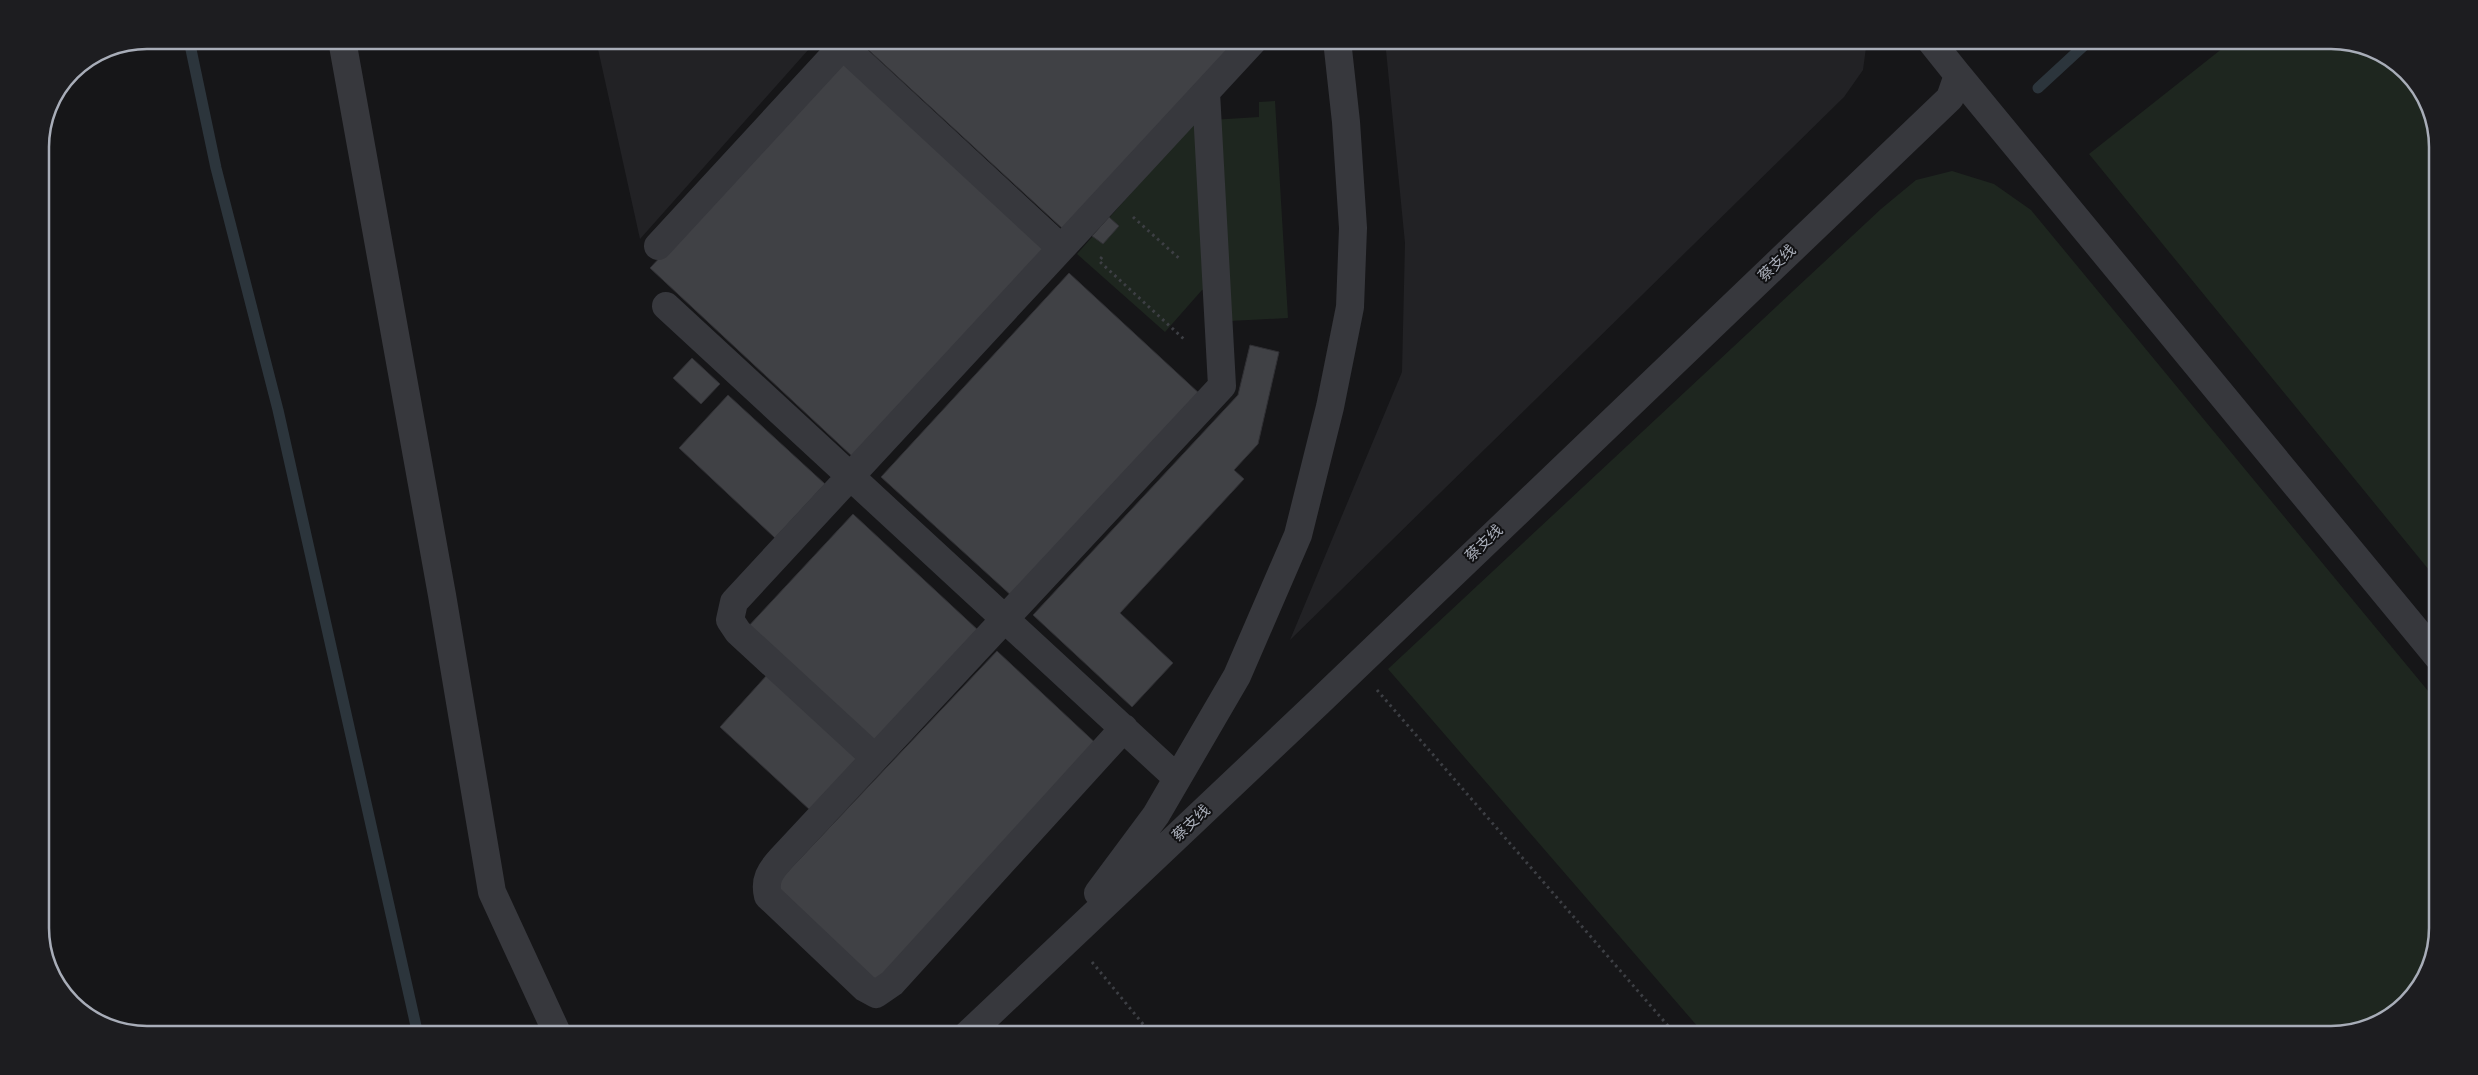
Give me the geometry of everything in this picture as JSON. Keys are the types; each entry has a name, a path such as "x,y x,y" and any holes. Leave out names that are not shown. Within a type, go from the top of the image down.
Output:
{"street":[{"path":"344,49 442,595 492,892 554,1026"},
{"path":"658,246 840,49"},
{"path":"852,49 1061,248"},
{"path":"874,758 738,632 730,620 734,602 1246,49"},
{"path":"1062,944 1156,815 1237,676 1298,535 1330,407 1350,307 1352,228 1346,122 1338,49"},
{"path":"1937,49 2429,646"},
{"name":"蔡支线","path":"976,1026 1950,98 1958,74"},
{"path":"1124,728 892,983 876,994 865,988 768,896 766,886 770,871 1222,386 1206,92"},
{"path":"666,306 1177,778"}],"path":[{"path":"1110,196 1217,292"},
{"path":"1129,226 1135,219"},
{"path":"1105,254 1099,261 1221,374"},
{"path":"1356,665 1668,1026"},
{"path":"1062,944 1143,1026"}],"shaded area":[{"path":"598,49 809,49 640,239"},
{"path":"1386,49 1866,49 1863,70 1844,97 1290,640 1402,372 1405,243"},
{"path":"2222,49 2338,49 2351,51 2369,56 2401,77 2422,109 2429,140 2429,570 2089,154"},
{"path":"1275,101 1288,318 1230,321 1228,289 1202,290 1165,332 1077,254 1195,121 1259,117 1259,102"},
{"path":"1952,171 1994,184 2031,210 2429,692 2429,935 2426,954 2416,977 2405,993 2386,1010 2357,1023 2332,1026 1697,1026 1388,669 1881,209 1916,180"}],"building":[{"path":"868,49 1231,49 1064,230"},
{"path":"843,62 1047,251 854,458 650,268"},
{"path":"1109,217 1119,226 1103,244 1092,236"},
{"path":"1069,273 1201,395 1014,598 881,477"},
{"path":"1250,345 1279,352 1258,444 1234,470 1244,479 1120,613 1173,663 1132,707 1033,615 1238,395"},
{"path":"692,358 720,384 701,404 673,378"},
{"path":"728,395 825,484 775,538 679,448"},
{"path":"853,514 979,631 871,747 745,630"},
{"path":"997,651 1103,750 878,985 774,886"},
{"path":"767,675 858,760 811,811 720,727"}],"waterway":[{"path":"191,49 216,168 278,410 416,1026"},
{"path":"2038,88 2080,49"}]}
